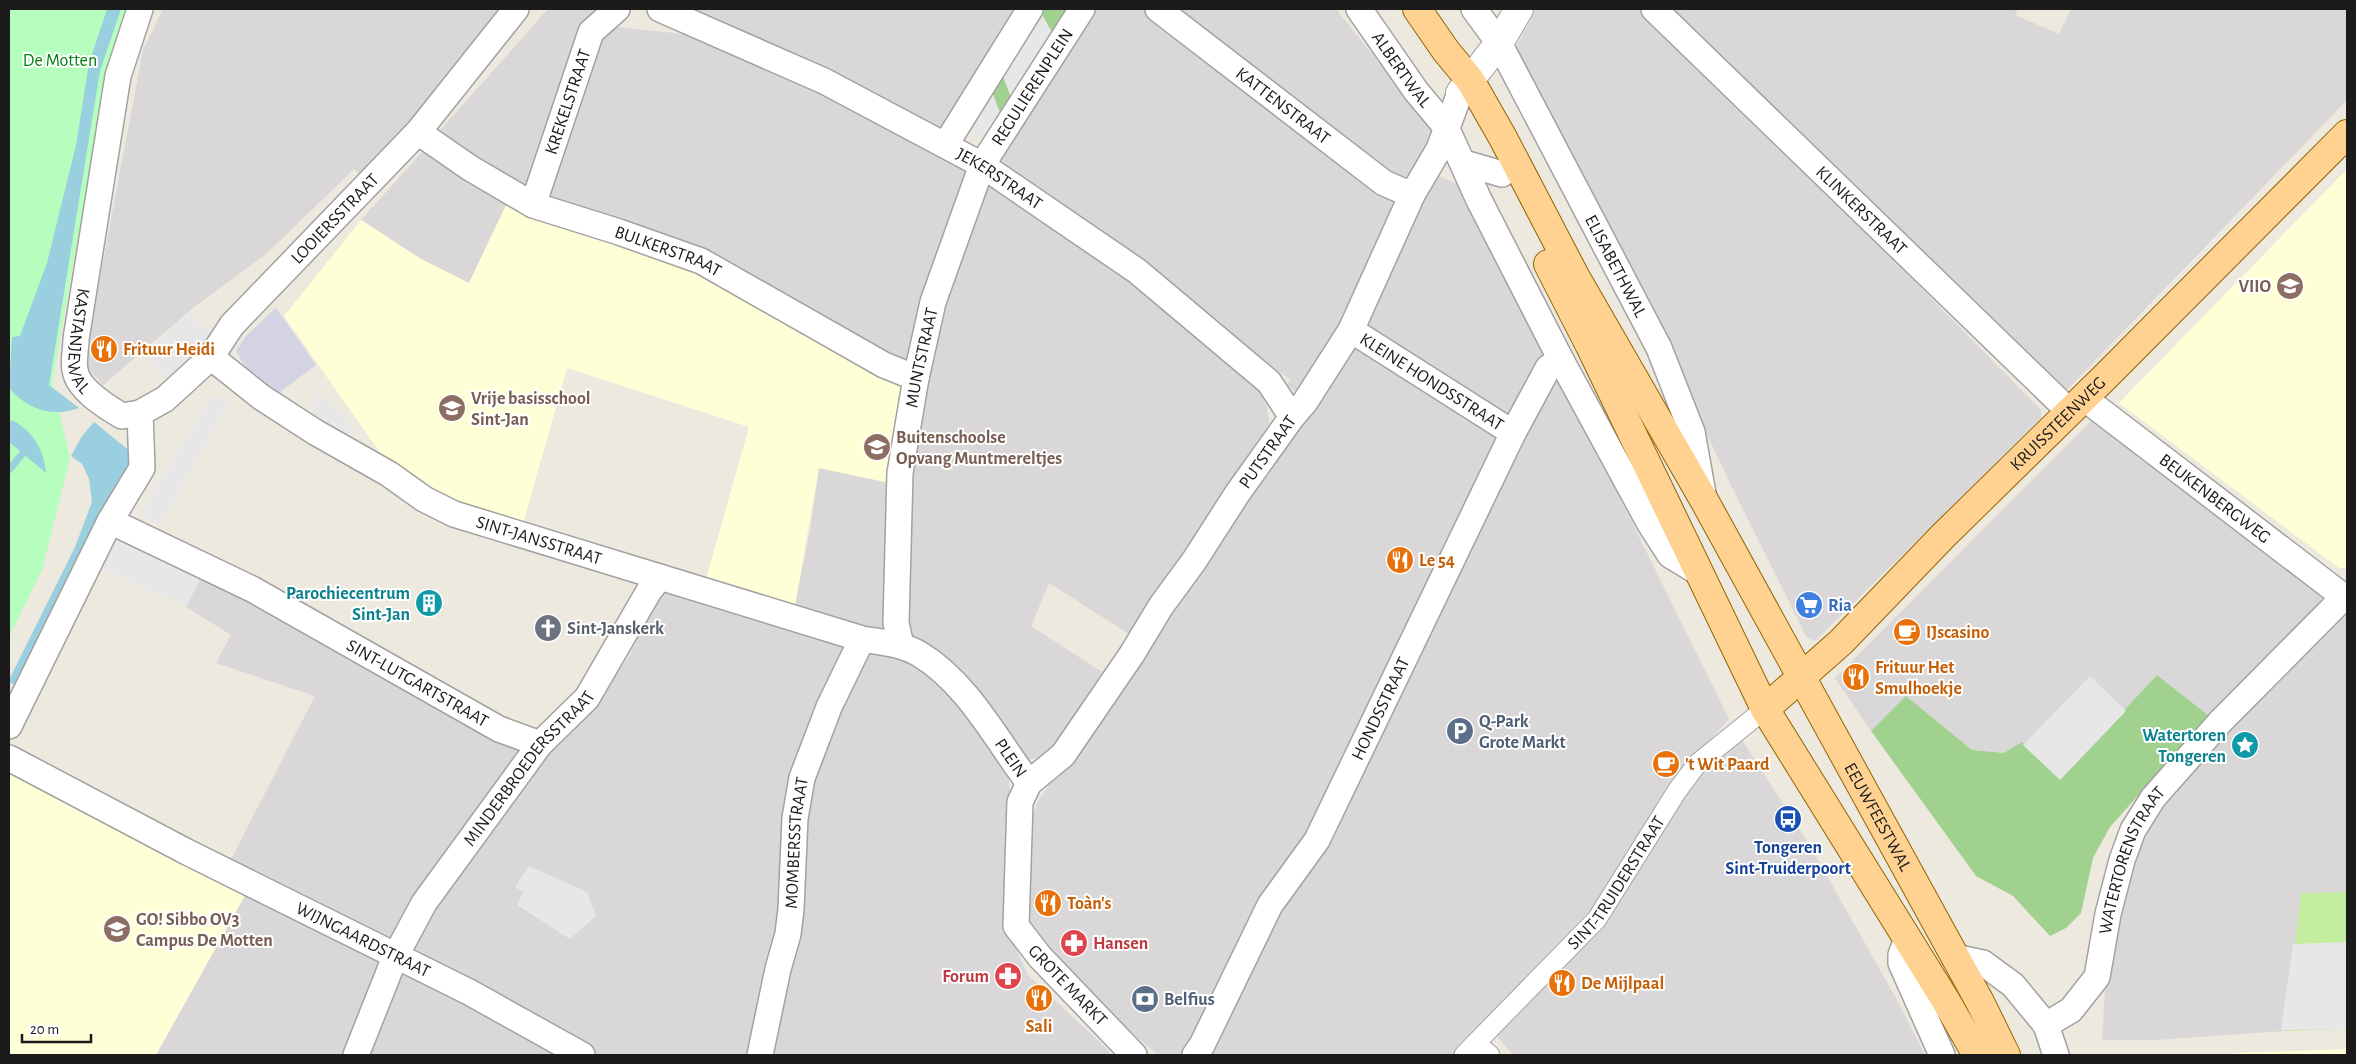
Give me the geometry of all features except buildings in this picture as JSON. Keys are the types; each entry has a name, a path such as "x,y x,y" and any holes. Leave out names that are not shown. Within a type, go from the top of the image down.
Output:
{"main road":[{"name":"ALBERTWAL","path":"1417,9 1446,51 1465,87"},
{"path":"1465,87 1502,174 1590,346 1765,709"},
{"name":"ELISABETHWAL","path":"1465,87 1503,138 1575,276 1704,500 1800,678"},
{"name":"KRUISSTEENWEG","path":"1765,709 1841,642 1943,536 2077,405 2347,134"},
{"name":"EEUWFEESTWAL","path":"1800,678 1980,1002 2006,1055"},
{"name":"EEUWFEESTWAL","path":"1765,709 1946,1001 1977,1055"}],"street":[{"name":"KASTANJEWAL","path":"140,9 118,76 76,339 75,372 84,386 98,400 122,416 140,413"},
{"name":"LOOIERSSTRAAT","path":"140,413 165,399 211,357 232,324 418,132 516,9"},
{"name":"KREKELSTRAAT","path":"533,205 591,32 617,9"},
{"name":"JEKERSTRAAT","path":"660,9 824,80 982,165 1137,271 1269,382 1292,417"},
{"path":"946,144 1030,9"},
{"name":"REGULIERENPLEIN","path":"982,165 1082,9"},
{"name":"KATTENSTRAAT","path":"1158,9 1384,183 1412,195"},
{"name":"ALBERTWAL","path":"1359,9 1416,91 1446,128"},
{"path":"1474,9 1498,42"},
{"path":"1465,87 1498,42 1519,9"},
{"name":"KLINKERSTRAAT","path":"1654,9 2077,405"},
{"name":"ELISABETHWAL","path":"1498,42 1659,348 1692,432 1704,500"},
{"name":"PUTSTRAAT","path":"1029,783 1062,755 1132,654 1161,606 1194,561 1232,502 1292,417 1305,402 1351,330 1412,195 1439,149 1446,128 1465,87"},
{"path":"1446,128 1464,163 1479,200 1561,360 1655,532 1670,555 1698,572"},
{"name":"BULKERSTRAAT","path":"418,132 470,168 533,205 619,232 701,261 884,365 916,378"},
{"path":"1464,163 1502,174"},
{"name":"MUNTSTRAAT","path":"901,646 896,623 900,473 916,378 933,302 982,165"},
{"name":"KLEINE HONDSSTRAAT","path":"1351,330 1513,433"},
{"name":"SINT-JANSSTRAAT","path":"211,357 268,402 389,474 424,499 454,514 862,638 901,646"},
{"name":"HONDSSTRAAT","path":"1195,1055 1202,1046 1270,905 1317,840 1513,433 1548,368 1561,360"},
{"name":"BEUKENBERGWEG","path":"2077,405 2346,597"},
{"path":"9,726 110,521 142,468 140,413"},
{"name":"SINT-LUTGARTSTRAAT","path":"110,521 252,589 499,729 540,744"},
{"name":"MINDERBROEDERSSTRAAT","path":"356,1055 395,957 424,903 540,744 587,698 649,590 660,577"},
{"name":"WATERTORENSTRAAT","path":"2046,1025 2071,1010 2096,977 2108,914 2122,860 2133,830 2153,798 2221,721 2346,597"},
{"name":"MOMBERSSTRAAT","path":"760,1055 778,969 788,934 796,818 802,778 829,707 862,638"},
{"name":"PLEIN","path":"901,646 921,655 962,692 1029,783 1020,802 1016,908"},
{"name":"SINT-TRUIDERSTRAAT","path":"1477,1051 1597,919 1677,791 1697,764 1765,709"},
{"name":"WIJNGAARDSTRAAT","path":"9,758 395,957 469,992 582,1055"},
{"name":"GROTE MARKT","path":"1016,908 1016,926 1027,942 1134,1055"},
{"path":"1907,939 1901,955 1901,963 1942,1055"},
{"path":"1954,957 1983,963 2013,985 2046,1025 2056,1055"}],"shaded area":[{"path":"163,9 498,9 435,94 364,178 354,169 266,254 193,308 103,385 86,366 85,357 143,50"},
{"path":"548,9 602,9 527,189 436,135"},
{"path":"675,9 1021,9 946,128 936,131"},
{"path":"1039,9 1054,38 1014,105 1000,68"},
{"path":"1090,9 1147,9 1404,204 1345,331 1301,396 1287,385 1290,380 1168,283 993,166"},
{"path":"1163,9 1336,9 1434,131 1415,173 1391,180"},
{"path":"1536,9 1641,9 1751,115 2041,410 2041,418 1815,641 1807,638 1727,477 1657,328 1518,58 1517,45"},
{"path":"1667,9 2018,9 2015,15 2059,34 2071,9 2347,9 2347,100 2063,394"},
{"path":"617,27 693,35 745,56 907,133 973,175 907,371 539,200 594,38 607,28"},
{"path":"989,84 1003,121 989,142 964,126"},
{"path":"424,150 508,201 469,283 421,259 361,220"},
{"name":"VIIO","path":"2347,169 2347,568 2339,568 2119,403"},
{"path":"1431,172 1457,184 1546,355 1511,425 1362,333"},
{"path":"987,182 1116,266 1257,386 1267,407 1270,427 1265,447 1129,634 1049,583 1031,626 1102,672 1050,757 1025,760 913,642 902,620 904,493 934,311"},
{"name":"Vrije basisschool Sint-Jan","path":"508,201 700,272 904,382 890,483 819,468 795,605 706,579 749,427 567,368 522,527 438,494 386,461 284,316 361,220 421,259 469,283"},
{"path":"276,308 316,365 276,395 244,365 236,351 246,336"},
{"path":"189,313 212,334 171,380 144,355"},
{"path":"1358,343 1505,435 1376,705 1190,1055 1158,1055 1121,1023 1044,949 1030,932 1022,910 1029,826 1037,803 1064,761 1225,531 1325,395"},
{"path":"1558,383 1565,387 1729,719 1686,768 1592,919 1456,1055 1199,1055 1551,384"},
{"path":"314,393 338,408 350,421 349,439 313,415"},
{"path":"212,395 229,402 161,524 141,513"},
{"path":"2092,420 2322,594 2321,604 2209,716 2157,675 2060,780 2004,753 1972,750 1906,697 1871,731 1835,678"},
{"path":"819,468 890,483 888,627 882,633 794,610 811,525"},
{"path":"113,536 199,581 186,607 99,566"},
{"path":"209,571 332,638 339,653 524,753 387,949 226,869 315,696 216,663 231,635 186,607 199,581"},
{"path":"673,590 848,647 815,728 787,902 755,1055 599,1055 410,949 429,906 545,755 590,713 630,655 657,596"},
{"path":"2347,607 2347,892 2301,893 2285,1031 2155,1040 2102,1040 2109,928 2155,805"},
{"path":"864,648 910,659 949,691 1008,774 1014,831 1005,916 1014,944 1028,975 1105,1047 1111,1055 766,1055 800,817"},
{"path":"2090,676 2126,711 2060,780 2023,745"},
{"path":"1741,738 1810,846 1896,998 1925,1055 1513,1055 1495,1034 1601,921 1687,782"},
{"name":"GO! Sibbo OV3 Campus De Motten","path":"9,763 248,890 156,1055 9,1055"},
{"path":"529,866 587,892 596,916 570,939 517,905 523,892 515,887"},
{"path":"248,890 382,958 351,1055 156,1055"},
{"path":"2347,942 2347,1029 2281,1030 2293,944"},
{"path":"400,968 565,1055 362,1055"},
{"path":"2347,1049 2347,1055 2234,1055 2234,1053"}],"green space":[{"name":"De Motten","path":"9,9 130,9 104,91 52,383 70,458 42,570 9,637"},
{"path":"1039,9 1074,9 1055,38"},
{"path":"1000,68 1014,105 1003,121 989,84"},
{"path":"2157,675 2209,716 2110,827 2093,858 2081,913 2066,928 2050,936 2013,896 1976,876 1871,731 1906,696 1972,750 2004,753 2022,742 2060,779"},
{"path":"2347,892 2347,1029 2285,1031 2301,893"}],"water":[{"path":"107,9 121,9 100,71 49,385 79,408 69,411 50,412 32,406 9,388 12,337 20,336 47,263 76,145 89,63"},
{"path":"12,420 26,430 36,442 43,457 46,473 9,442 9,423"},
{"path":"94,422 131,452 134,461 21,688 9,682 9,680 75,547 92,502 89,479 82,464 71,456 82,436"}],"waterway":[{"path":"9,470 23,453"}],"place":[{"name":"VIIO","path":"2290,286"},
{"name":"Frituur Heidi","path":"104,349"},
{"name":"Vrije basisschool Sint-Jan","path":"452,408"},
{"name":"Buitenschoolse Opvang Muntmereltjes","path":"877,447"},
{"name":"Le 54","path":"1400,560"},
{"name":"Parochiecentrum Sint-Jan","path":"429,603"},
{"name":"Ria","path":"1809,605"},
{"name":"Sint-Janskerk","path":"548,628"},
{"name":"IJscasino","path":"1907,632"},
{"name":"Frituur Het Smulhoekje","path":"1856,677"},
{"name":"Q-Park Grote Markt","path":"1460,731"},
{"name":"Watertoren Tongeren","path":"2245,745"},
{"name":"'t Wit Paard","path":"1666,764"},
{"name":"Tongeren Sint-Truiderpoort","path":"1788,819"},
{"name":"Toàn's","path":"1048,903"},
{"name":"GO! Sibbo OV3 Campus De Motten","path":"117,929"},
{"name":"Hansen","path":"1074,943"},
{"name":"Forum","path":"1008,976"},
{"name":"De Mijlpaal","path":"1562,983"},
{"name":"Sali","path":"1039,998"},
{"name":"Belfius","path":"1145,999"}]}
